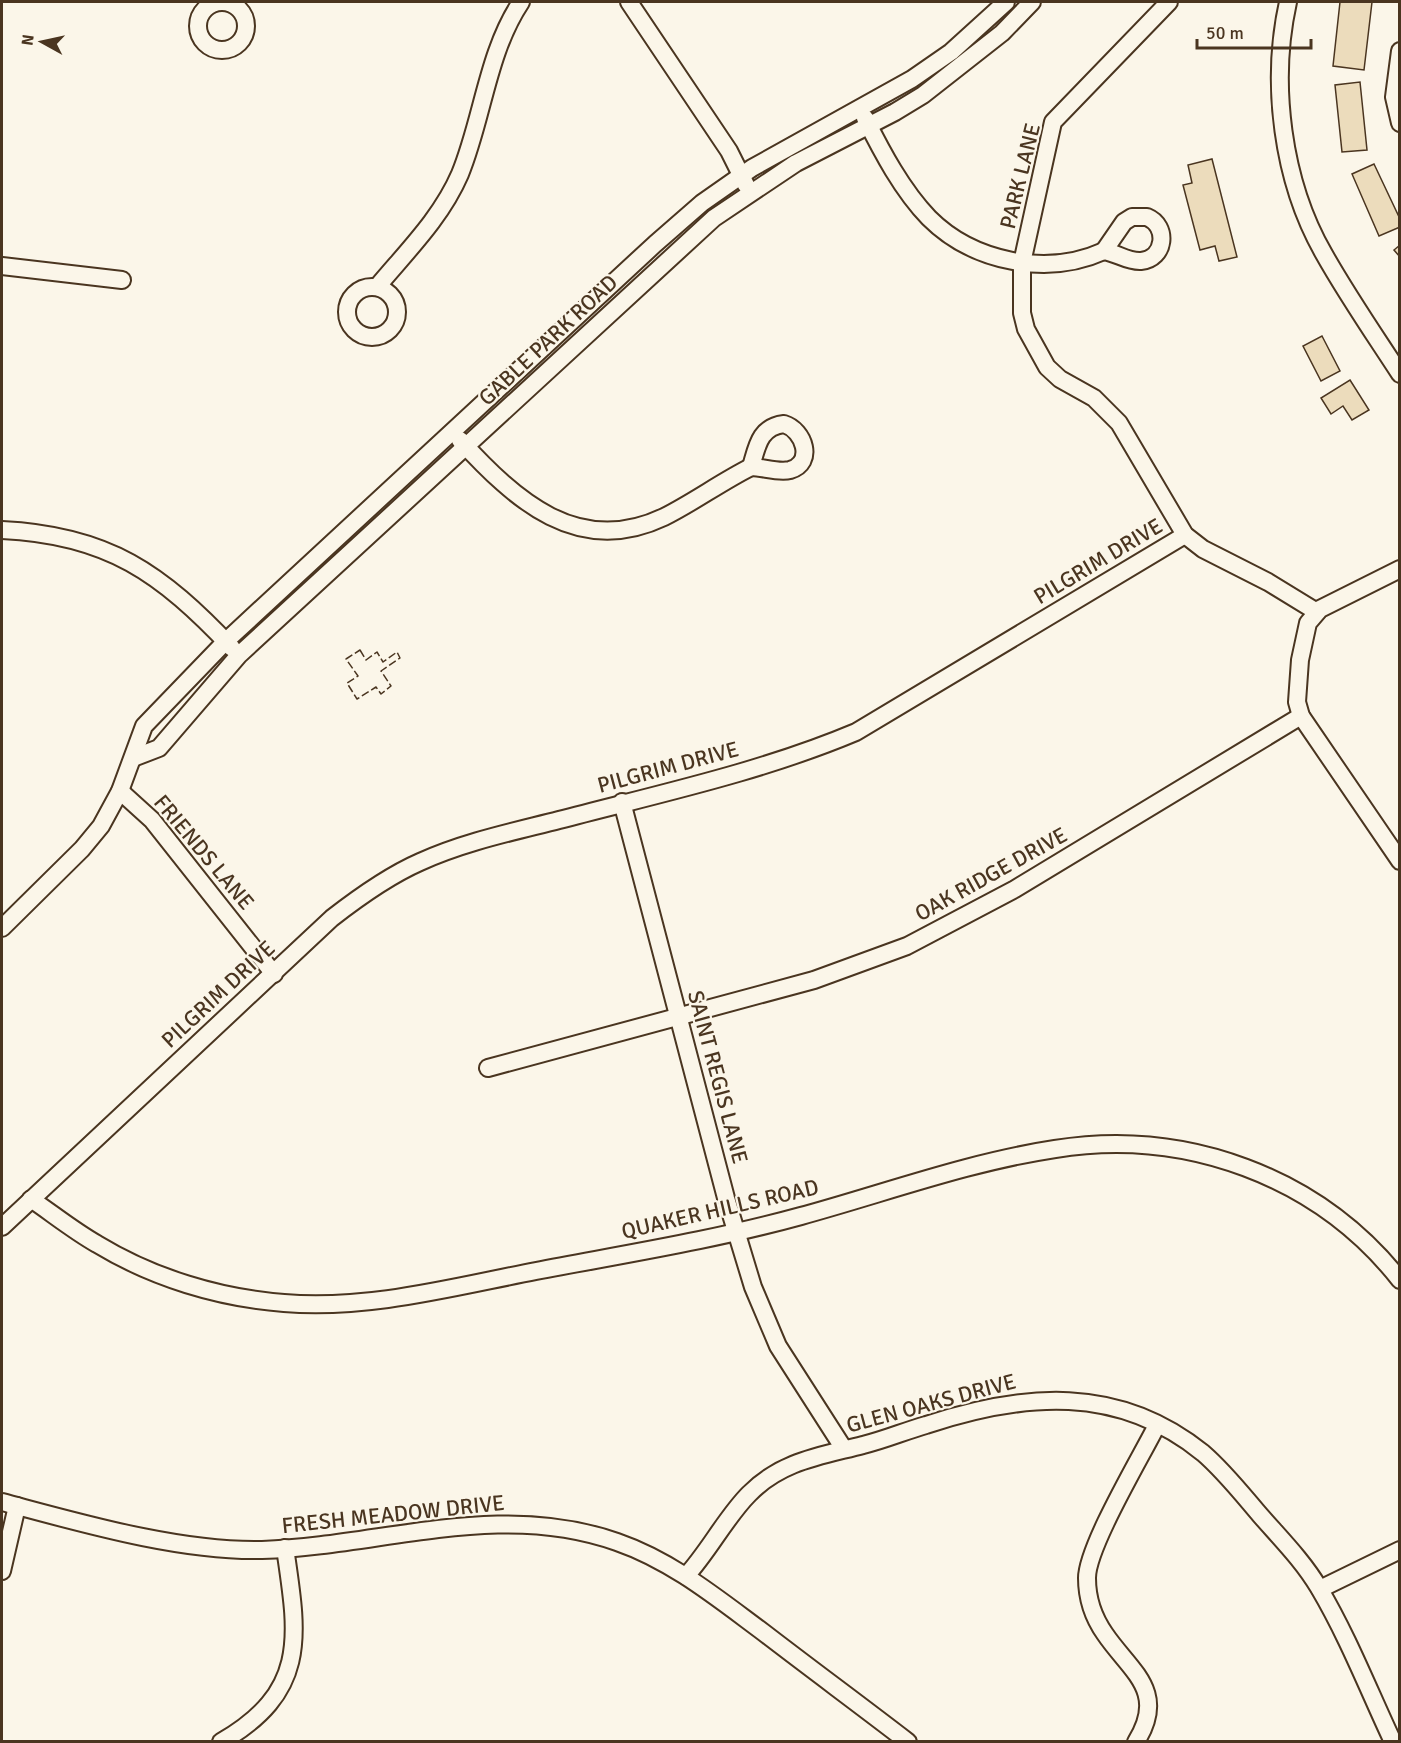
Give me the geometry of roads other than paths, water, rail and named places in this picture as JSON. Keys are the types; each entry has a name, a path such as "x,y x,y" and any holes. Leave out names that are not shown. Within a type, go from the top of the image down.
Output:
{"street":[{"path":"377,287 435,220 448,200 461,172 502,39 520,2"},
{"path":"629,2 729,151 740,176 751,192"},
{"name":"GABLE PARK ROAD","path":"2,928 82,849 102,826 120,791 144,726 226,641 655,244 702,203 786,146 861,109 912,79 951,51 1006,2"},
{"name":"GABLE PARK ROAD","path":"133,758 159,748 239,655 714,218 796,163 869,126 923,95 1002,33 1032,2"},
{"name":"PARK LANE","path":"1169,2 1053,122 1022,263 1022,313 1035,349 1047,367 1060,379 1094,398 1119,423 1185,535"},
{"path":"1288,2 1281,70 1281,104 1294,178 1306,217 1323,254 1400,374"},
{"path":"1400,51 1394,97 1400,123"},
{"path":"861,109 909,194 930,219 949,234 975,249 1004,260 1022,263 1057,263 1104,251"},
{"path":"2,266 122,280"},
{"path":"453,433 521,499 540,513 593,530 618,531 644,525 752,467"},
{"path":"2,530 44,533 78,540 129,561 164,582 197,610 239,655"},
{"name":"PILGRIM DRIVE","path":"2,1227 332,918 363,894 419,862 489,838 817,748 855,732 1185,535 1203,549 1268,582 1317,612"},
{"path":"1400,569 1317,612 1308,623 1300,660 1297,702 1301,716 1400,861"},
{"name":"OAK RIDGE DRIVE","path":"488,1068 814,980 907,946 1015,889 1301,716"},
{"name":"FRIENDS LANE","path":"120,791 152,820 274,974"},
{"name":"SAINT REGIS LANE","path":"622,802 678,1017 753,1287 778,1346 844,1449"},
{"name":"QUAKER HILLS ROAD","path":"31,1199 97,1244 171,1279 215,1292 282,1303 319,1305 394,1299 737,1233 1022,1155 1078,1146 1153,1145 1220,1159 1286,1184 1326,1210 1362,1239 1400,1280"},
{"name":"GLEN OAKS DRIVE","path":"686,1576 706,1554 747,1496 763,1481 801,1460 990,1406 1041,1399 1076,1400 1128,1412 1157,1425 1203,1454 1224,1474 1299,1559 1320,1589 1393,1742"},
{"path":"1136,1742 1148,1714 1144,1688 1129,1660 1106,1636 1097,1622 1088,1596 1087,1576 1093,1551 1157,1425"},
{"path":"2,1571 9,1504"},
{"name":"FRESH MEADOW DRIVE","path":"9,1504 195,1547 240,1550 285,1548 464,1525 530,1524 574,1530 617,1541 653,1557 686,1576 908,1742"},
{"path":"221,1742 260,1715 272,1702 288,1670 296,1632 285,1548"},
{"path":"1320,1589 1400,1550"}]}
